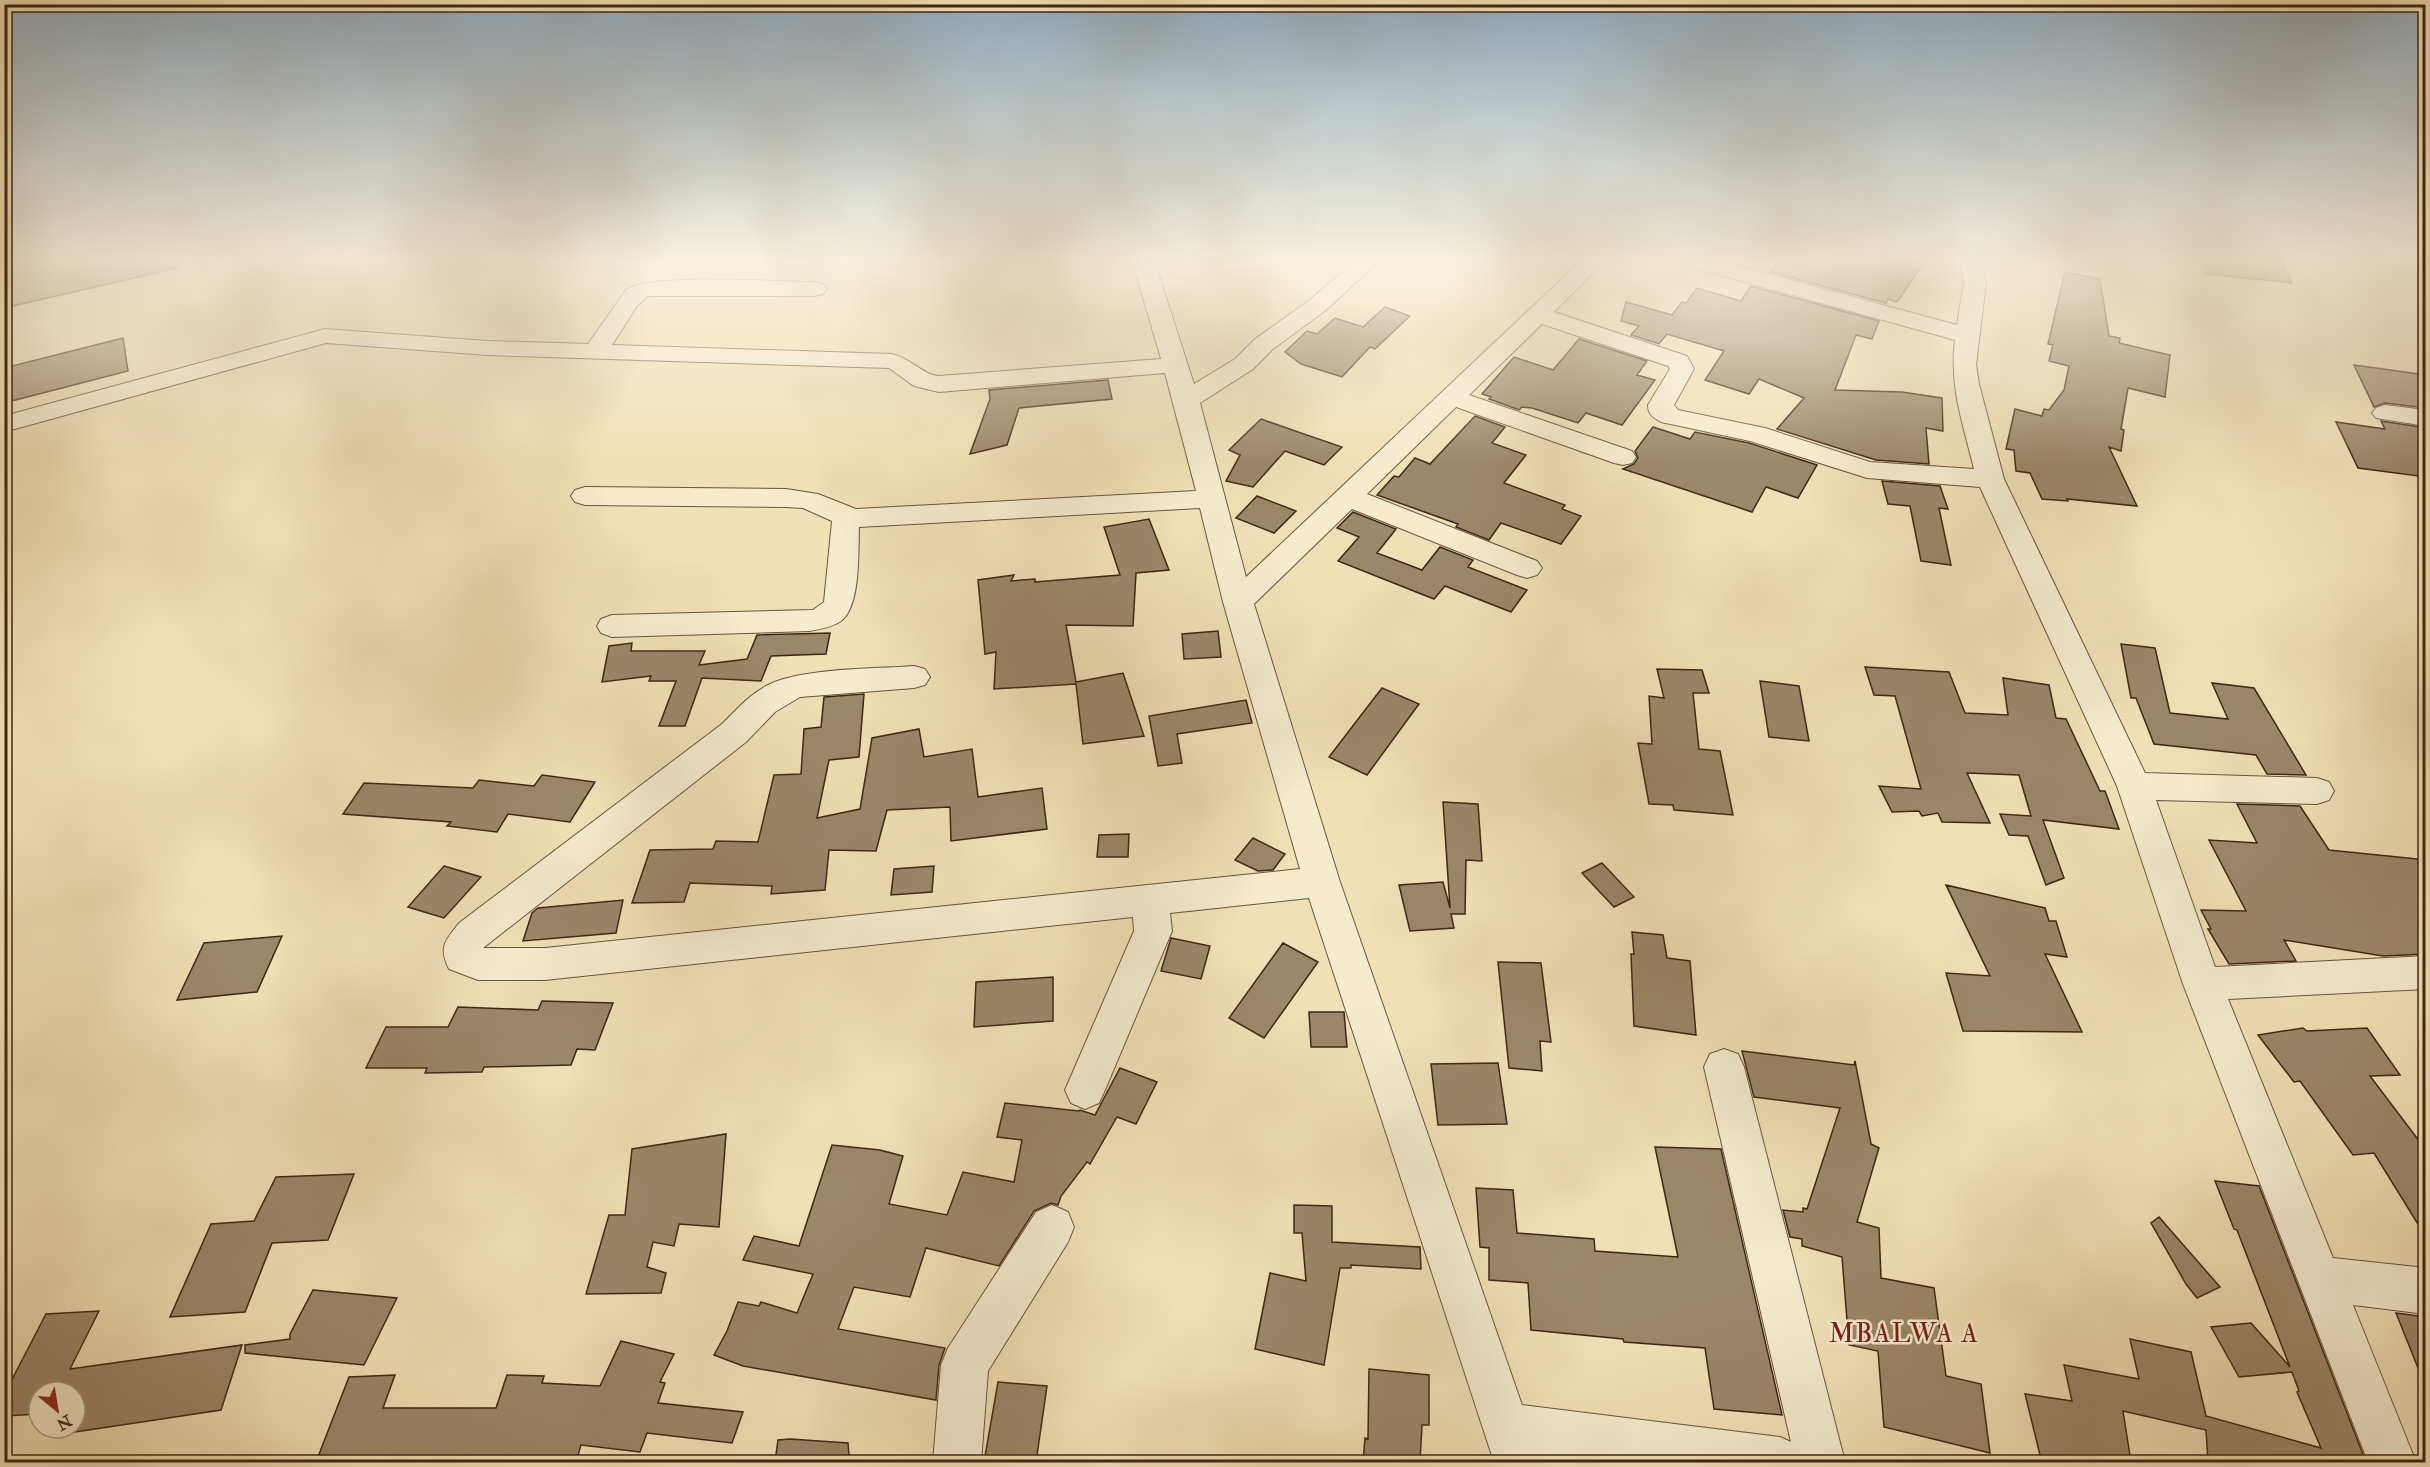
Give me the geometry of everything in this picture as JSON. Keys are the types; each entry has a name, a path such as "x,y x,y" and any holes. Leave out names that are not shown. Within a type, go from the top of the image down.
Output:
{"street":[{"path":"595,352 612,328"},
{"path":"1165,328 1186,400 1238,602 1322,882 1512,1445 1780,1462"},
{"path":"1186,400 1244,364 1264,344 1286,328"},
{"path":"1238,602 1524,328"},
{"path":"1580,328 1678,361 1682,369 1661,405 1661,411 1670,416 1756,434 1867,471 1990,479"},
{"path":"1942,328 1966,335"},
{"path":"1967,328 1964,365 1966,384 1990,479 2134,786 2202,984 2392,1462"},
{"path":"4,424 325,336 453,346 892,361 902,364 925,384 1176,365"},
{"path":"1452,397 1623,457"},
{"path":"2385,413 2426,418"},
{"path":"585,496 786,498 816,502 846,517 1210,499"},
{"path":"1348,497 1527,568"},
{"path":"612,626 810,621 825,618 834,613 839,603 846,517"},
{"path":"914,677 801,686 790,688 769,698 734,733 472,934 461,949 462,958 467,962 486,964 545,964 1322,882"},
{"path":"2134,786 2317,791"},
{"path":"1085,1090 1153,931 1150,900"},
{"path":"2202,984 2426,972"},
{"path":"1724,1067 1820,1462"},
{"path":"957,1462 965,1365 1052,1227"},
{"path":"2319,1279 2426,1291"}],"building":[{"path":"1323,328 1397,328 1375,349 1370,347 1342,377 1301,364 1285,352 1307,331 1317,334"},
{"path":"1637,328 1876,328 1872,339 1856,335 1835,390 1902,392 1942,398 1943,431 1926,428 1929,464 1876,460 1777,429 1804,398 1759,379 1749,394 1705,380 1724,351 1667,334 1659,344 1631,335"},
{"path":"2052,328 2108,328 2109,336 2120,338 2119,343 2170,355 2165,397 2128,388 2121,429 2124,430 2121,451 2109,447 2137,506 2067,499 2068,501 2042,499 2030,473 2016,471 2014,450 2006,449 2015,409 2042,416 2044,409 2049,410 2064,390 2069,366 2049,361 2053,345 2048,344"},
{"path":"123,338 128,371 4,403 4,368"},
{"path":"1579,339 1647,361 1637,375 1655,380 1622,425 1586,413 1578,423 1532,408 1522,407 1519,410 1489,399 1491,397 1482,394 1514,357 1553,370"},
{"path":"2354,365 2426,375 2426,408 2385,403 2374,407"},
{"path":"1108,380 1112,399 1019,408 1007,445 970,454 990,399 989,390"},
{"path":"1475,416 1505,427 1492,443 1526,455 1504,483 1565,505 1562,509 1581,516 1561,544 1501,523 1489,540 1456,527 1458,524 1377,495 1394,476 1399,477 1415,458 1430,464"},
{"path":"1261,419 1342,447 1324,465 1285,451 1253,487 1226,481 1240,455 1229,450"},
{"path":"2381,421 2426,428 2426,477 2358,468 2336,422 2385,429"},
{"path":"1653,427 1690,439 1695,432 1749,443 1817,465 1798,498 1766,487 1752,512 1623,469 1634,464 1638,458 1635,451"},
{"path":"1882,481 1940,486 1948,509 1939,508 1951,565 1921,561 1910,506 1888,504"},
{"path":"1257,496 1296,511 1274,533 1236,518"},
{"path":"1353,512 1396,529 1377,553 1422,570 1440,547 1473,560 1468,567 1527,590 1511,612 1445,586 1434,599 1338,561 1359,537 1337,528"},
{"path":"1149,519 1169,570 1136,573 1133,626 1066,625 1076,682 1123,673 1144,736 1083,744 1076,684 994,689 996,652 985,654 978,580 1014,575 1011,581 1035,579 1035,582 1120,575 1104,527"},
{"path":"1218,631 1221,657 1184,659 1182,634"},
{"path":"830,633 826,654 771,656 761,681 702,678 685,726 659,726 676,681 649,681 651,676 602,682 609,646 632,643 631,651 705,651 699,665 747,659 757,635"},
{"path":"2121,644 2155,648 2170,713 2228,719 2212,683 2254,688 2306,775 2267,774 2256,755 2154,744 2136,698 2131,698"},
{"path":"1865,667 1949,672 1965,713 2008,715 2003,678 2049,685 2056,718 2066,719 2100,791 2105,791 2119,829 2043,820 2064,878 2046,885 2028,836 2009,835 2000,814 2031,816 2019,775 1967,773 1990,823 1942,822 1938,813 1922,816 1919,811 1892,812 1879,786 1921,789 1895,696 1874,695"},
{"path":"1657,669 1702,670 1709,693 1693,693 1699,749 1720,751 1733,815 1674,810 1673,805 1649,804 1638,743 1652,744 1649,696 1664,698"},
{"path":"1760,681 1799,686 1809,741 1769,737"},
{"path":"1382,688 1419,704 1367,775 1329,757"},
{"path":"864,694 859,757 829,760 817,818 860,809 872,738 919,729 924,757 972,749 978,797 1042,788 1047,829 951,841 950,807 887,810 876,851 829,850 825,890 771,894 772,886 690,883 684,902 632,903 650,850 713,849 716,841 758,842 774,775 801,774 804,729 821,727 824,697"},
{"path":"1246,700 1252,723 1177,734 1182,763 1158,766 1149,716"},
{"path":"542,775 595,782 570,822 508,814 497,832 447,826 451,822 343,814 364,783 473,788 479,780 534,786"},
{"path":"1443,802 1478,804 1482,861 1466,860 1465,914 1451,914 1454,928 1410,931 1399,885 1443,882 1450,908"},
{"path":"2237,804 2300,806 2329,850 2417,859 2426,874 2426,954 2383,956 2284,940 2296,961 2229,964 2208,929 2211,929 2201,910 2246,911 2209,840 2257,843"},
{"path":"1129,834 1128,857 1097,857 1099,835"},
{"path":"1253,838 1285,854 1273,870 1258,871 1235,860"},
{"path":"1602,863 1634,897 1614,907 1582,873"},
{"path":"444,866 481,877 444,918 408,907"},
{"path":"934,866 932,892 891,895 894,869"},
{"path":"1946,885 2045,908 2049,921 2056,921 2067,957 2045,954 2082,1032 1963,1031 1946,973 1990,976"},
{"path":"623,900 616,933 523,941 532,913 538,908"},
{"path":"1632,932 1663,935 1667,958 1690,961 1696,1035 1634,1026"},
{"path":"282,936 257,992 177,1000 204,943"},
{"path":"1171,938 1210,946 1201,979 1161,971"},
{"path":"1283,943 1318,962 1264,1038 1229,1018"},
{"path":"1498,962 1541,963 1551,1042 1540,1041 1542,1071 1509,1068"},
{"path":"1053,977 1053,1021 974,1027 976,982"},
{"path":"542,1001 613,1003 595,1050 577,1049 571,1065 484,1067 482,1072 425,1073 427,1068 366,1068 386,1027 448,1027 458,1007 538,1010"},
{"path":"1309,1012 1344,1012 1347,1047 1311,1047"},
{"path":"2303,1028 2307,1031 2367,1028 2400,1075 2370,1076 2426,1150 2426,1237 2374,1153 2353,1155 2300,1081 2294,1082 2258,1035"},
{"path":"1742,1051 1854,1065 1855,1061 1871,1144 1879,1148 1857,1222 1879,1228 1881,1278 1934,1288 1946,1376 1981,1384 1990,1453 1884,1427 1878,1351 1849,1345 1842,1257 1802,1246 1802,1239 1790,1237 1783,1210 1803,1212 1803,1208 1807,1209 1840,1108 1754,1097"},
{"path":"1498,1063 1507,1124 1438,1125 1431,1064"},
{"path":"1120,1068 1157,1082 1136,1124 1117,1117 1090,1164 1087,1162 1061,1196 1058,1205 1051,1203 1034,1211 999,1266 926,1248 910,1297 854,1287 838,1329 945,1348 939,1365 936,1400 743,1366 714,1355 727,1331 738,1302 759,1306 761,1302 797,1313 813,1274 743,1260 754,1236 799,1246 832,1145 880,1150 903,1156 889,1204 947,1215 963,1172 1014,1182 1022,1140 997,1137 1005,1103 1080,1110 1095,1115"},
{"path":"726,1134 719,1227 679,1224 674,1246 653,1242 647,1267 666,1273 661,1293 586,1294 609,1215 625,1215 632,1149"},
{"path":"1655,1147 1721,1149 1782,1415 1714,1409 1705,1348 1624,1342 1623,1339 1531,1330 1528,1283 1489,1280 1489,1248 1480,1247 1476,1188 1513,1190 1517,1233 1594,1239 1595,1251 1678,1257"},
{"path":"354,1174 328,1240 272,1243 245,1312 170,1317 211,1224 254,1221 276,1177"},
{"path":"2215,1181 2259,1186 2366,1462 2208,1462 2206,1430 2123,1411 2131,1462 2069,1462 2041,1459 2025,1394 2072,1401 2064,1365 2139,1379 2130,1339 2191,1352 2206,1416 2321,1448 2297,1392 2299,1391 2292,1372 2239,1377 2211,1327 2251,1323 2290,1367 2237,1230 2234,1229"},
{"path":"1294,1205 1332,1206 1332,1242 1420,1247 1421,1269 1351,1265 1351,1268 1340,1268 1324,1365 1255,1349 1270,1273 1306,1281 1302,1233 1294,1233"},
{"path":"2159,1217 2220,1287 2197,1298 2186,1284 2151,1223"},
{"path":"313,1290 397,1298 364,1365 245,1353 245,1345 290,1339 290,1334"},
{"path":"99,1311 70,1369 242,1345 221,1410 87,1430 87,1380 27,1380 27,1415 4,1416 4,1395 46,1314"},
{"path":"2396,1313 2426,1317 2426,1383 2424,1383"},
{"path":"621,1341 674,1354 660,1382 665,1383 658,1403 743,1412 732,1443 647,1433 640,1452 581,1445 576,1462 316,1462 349,1377 395,1375 383,1408 496,1408 507,1375 544,1376 542,1383 600,1386"},
{"path":"1369,1369 1429,1375 1429,1425 1422,1425 1420,1462 1363,1462 1365,1438 1368,1439"},
{"path":"998,1382 1047,1386 1036,1462 984,1462"},
{"path":"778,1440 848,1443 849,1455 838,1456 836,1462 796,1462 797,1460 775,1462"}],"district":[{"name":"MBALWA A","path":"1904,1334"}]}
